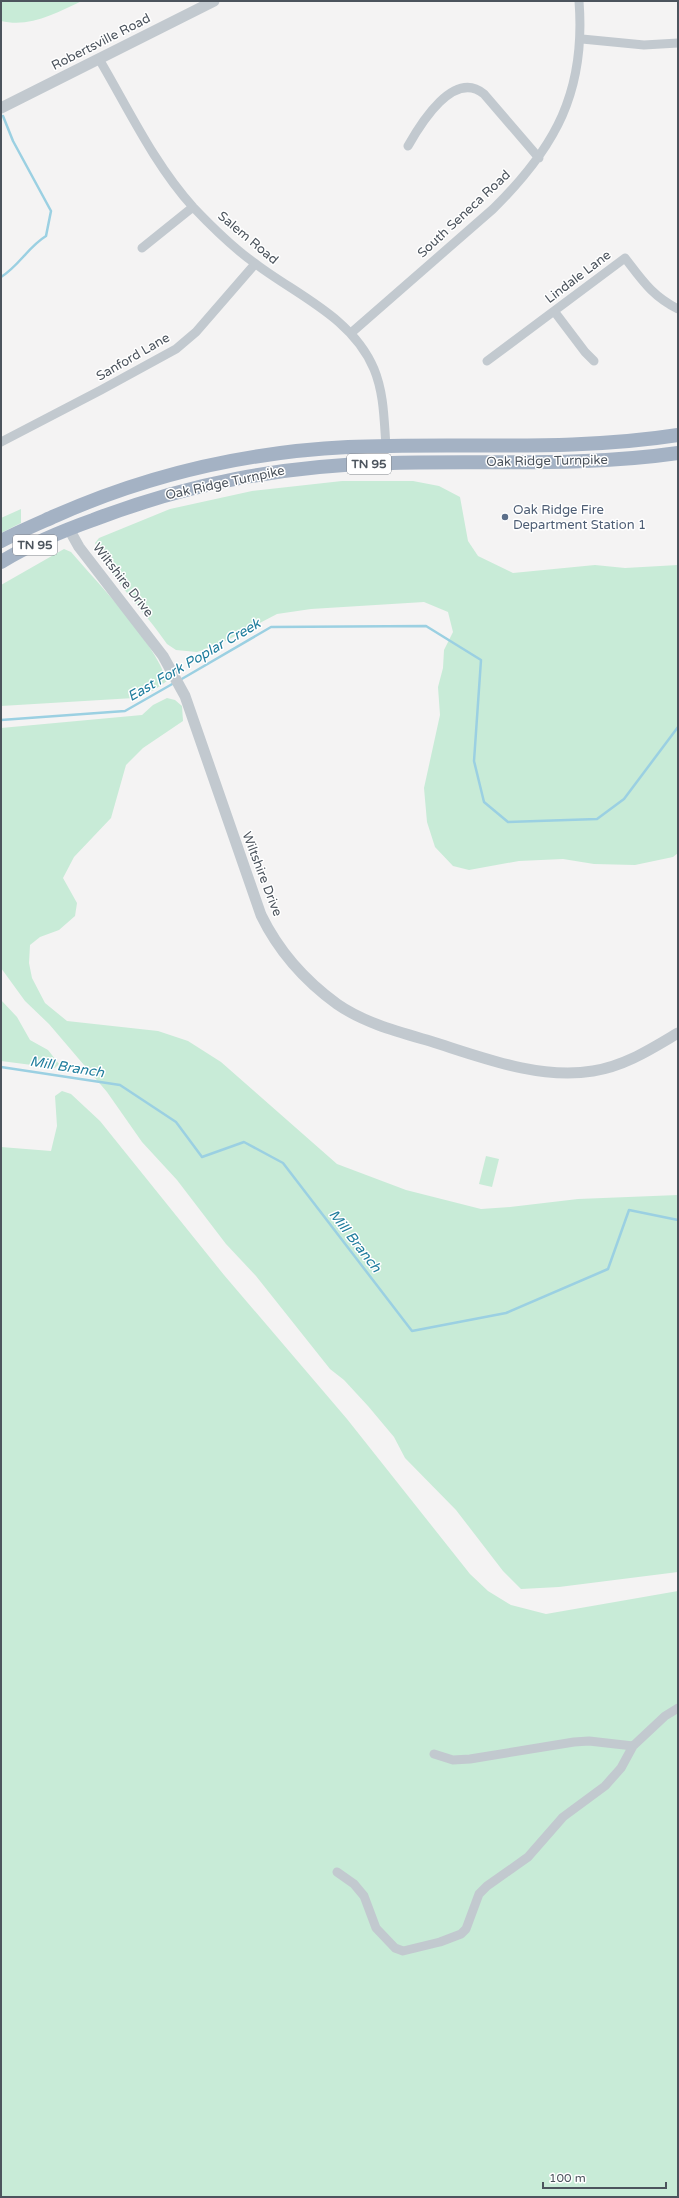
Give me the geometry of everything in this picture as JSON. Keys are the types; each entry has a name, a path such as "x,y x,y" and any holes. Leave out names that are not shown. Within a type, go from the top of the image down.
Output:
{"highway":[{"name":"Oak Ridge Turnpike","path":"1,542 62,513 142,483 217,463 300,450 386,446 584,444 640,440 678,435"},
{"path":"495,445 495,462"},
{"path":"386,446 386,463"},
{"name":"Oak Ridge Turnpike","path":"1,562 69,529 139,502 213,483 288,469 386,463 604,461 678,453"},
{"path":"62,513 69,529"}],"street":[{"name":"Robertsville Road","path":"1,108 214,1"},
{"name":"South Seneca Road","path":"351,333 493,209 512,190 539,158 560,123 566,110 573,87 582,39 580,1"},
{"path":"582,39 644,45 678,43"},
{"name":"Salem Road","path":"99,59 151,148 170,177 193,207 226,240 256,264 316,304 351,333 372,364 380,385 386,446"},
{"path":"408,146 418,127 438,104 452,92 465,87 472,87 484,94 539,158"},
{"path":"142,248 193,207"},
{"name":"Lindale Lane","path":"487,361 625,258 648,289 658,298 678,309"},
{"name":"Sanford Lane","path":"1,442 176,349 196,332 256,264"},
{"path":"554,311 585,352 594,361"},
{"name":"Wiltshire Drive","path":"69,529 79,547 146,632 173,674 182,692 193,717 261,916 269,932 294,967 338,1004 365,1018 430,1041 496,1061 537,1070 558,1072 592,1071 619,1064 650,1050 678,1033"},
{"path":"337,1872 354,1884 364,1896 376,1928 395,1948 403,1951 440,1942 461,1934 466,1929 479,1894 487,1886 528,1857 563,1817 605,1786 621,1768 633,1746 665,1716 678,1708"},
{"path":"434,1754 454,1760 470,1759 589,1741 633,1746"}],"green space":[{"path":"1,1 82,1 43,18 22,23 12,23 1,21"},
{"path":"342,481 413,481 439,486 460,497 468,541 478,556 513,573 595,565 625,568 678,565 678,853 673,857 635,865 594,864 563,859 519,861 469,870 453,866 435,847 427,822 424,788 440,715 438,687 443,668 444,650 453,632 448,612 424,602 311,609 277,614 218,645 197,652 176,650 167,644 119,583 102,557 95,543 99,538 170,509 252,491"},
{"path":"21,509 21,523 1,533 1,518"},
{"path":"64,549 71,552 125,614 150,648 167,681 154,690 134,698 1,706 1,585"},
{"path":"167,698 175,700 182,706 183,721 143,748 126,765 111,818 74,857 63,878 77,903 75,916 59,930 40,937 30,945 29,963 32,978 45,1003 67,1021 158,1031 188,1041 221,1062 337,1164 406,1190 481,1209 578,1199 678,1195 678,1572 559,1587 521,1589 503,1571 456,1510 405,1458 394,1437 368,1406 344,1380 330,1369 256,1276 226,1244 177,1180 142,1142 107,1092 49,1024 25,1001 1,968 1,728 142,715 153,705"},
{"path":"1,1000 17,1017 30,1040 48,1050 59,1064 55,1068 1,1061"},
{"path":"62,1091 71,1094 100,1121 224,1275 347,1419 470,1574 488,1591 511,1605 546,1614 678,1591 678,2197 1,2197 1,1147 51,1151 57,1126 55,1096"},
{"path":"486,1156 499,1159 492,1187 479,1184"}],"waterway":[{"path":"1,277 13,268 40,240 46,236 51,211 13,141 3,116"},
{"name":"East Fork Poplar Creek","path":"180,680 271,627 426,626 481,660 474,761 484,802 508,822 597,819 624,799 678,727"},
{"name":"East Fork Poplar Creek","path":"1,720 125,711 174,683"},
{"name":"Mill Branch","path":"1,1067 120,1085 176,1122 202,1157 244,1142 283,1163 412,1331 506,1313 608,1269 629,1210 678,1220"}],"place":[{"name":"Oak Ridge Fire Department Station 1","path":"505,517"}]}
